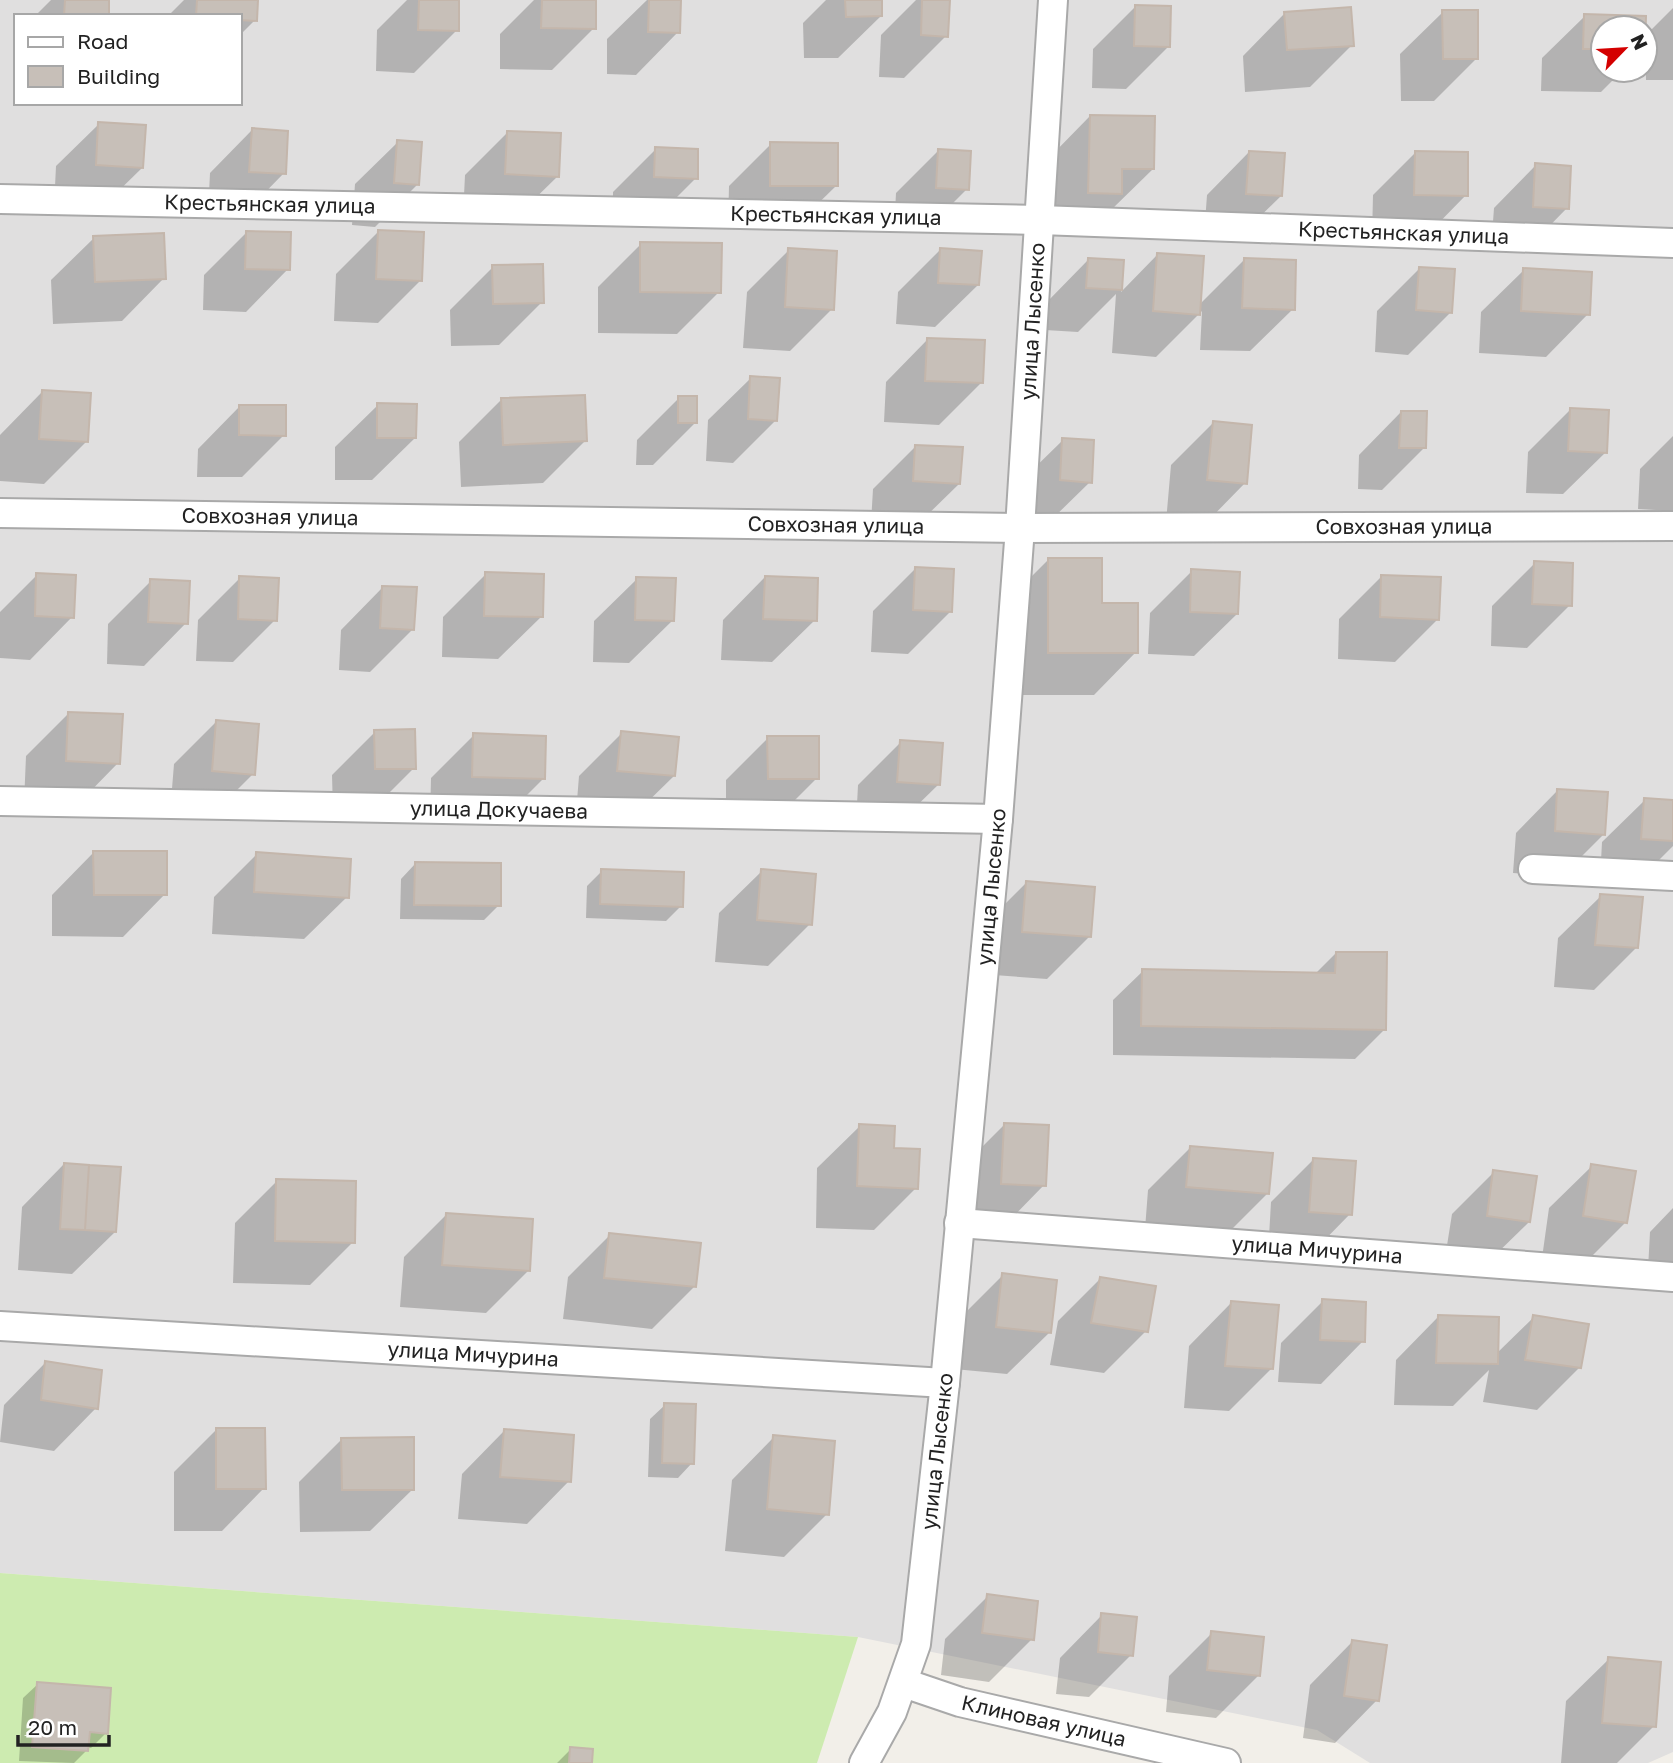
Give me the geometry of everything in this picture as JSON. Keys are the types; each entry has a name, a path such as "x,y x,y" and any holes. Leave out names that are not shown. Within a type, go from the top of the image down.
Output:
{"street":[{"name":"улица Лысенко","path":"864,1763 892,1712 916,1644 945,1383 998,820 1020,528 1053,0"},
{"name":"Крестьянская улица","path":"0,199 1040,220 1673,243"},
{"name":"Совхозная улица","path":"0,513 1020,528 1673,526"},
{"name":"улица Докучаева","path":"0,801 998,820"},
{"path":"1533,869 1673,876"},
{"name":"улица Мичурина","path":"959,1223 1673,1277"},
{"name":"улица Мичурина","path":"0,1326 945,1383"},
{"name":"Клиновая улица","path":"904,1683 960,1702 1226,1763"}],"shaded area":[{"path":"0,0 1673,0 1673,1752 1648,1763 1370,1763 1317,1730 858,1637 0,1573"}],"green space":[{"path":"0,1573 858,1637 817,1763 0,1763"}],"building":[{"path":"65,0 109,0 109,14 64,14"},
{"path":"197,0 258,0 257,21 242,20 242,14 196,14"},
{"path":"419,0 459,0 459,31 418,30"},
{"path":"542,0 596,0 596,29 541,28"},
{"path":"649,0 681,0 680,33 648,32"},
{"path":"845,0 882,0 882,16 846,17"},
{"path":"922,0 950,0 948,37 921,35"},
{"path":"1135,5 1171,6 1170,47 1134,46"},
{"path":"1351,7 1354,46 1287,50 1284,12"},
{"path":"1442,10 1478,10 1478,59 1443,59"},
{"path":"1584,14 1589,14 1589,49 1583,49"},
{"path":"1090,115 1155,116 1154,169 1122,169 1122,194 1088,193"},
{"path":"98,122 146,125 143,168 96,165"},
{"path":"252,128 288,131 286,174 249,172"},
{"path":"507,131 561,133 559,177 505,174"},
{"path":"397,140 422,142 419,185 394,183"},
{"path":"770,142 838,143 838,186 770,186"},
{"path":"655,147 698,149 698,179 654,177"},
{"path":"938,149 971,151 969,190 936,188"},
{"path":"1249,151 1285,153 1282,196 1246,194"},
{"path":"1415,151 1468,152 1468,196 1414,195"},
{"path":"1535,163 1571,166 1569,209 1533,207"},
{"path":"378,230 424,232 422,281 376,279"},
{"path":"246,231 291,232 290,270 245,269"},
{"path":"164,233 166,279 95,282 93,236"},
{"path":"640,242 722,243 721,293 640,292"},
{"path":"788,248 837,251 834,310 785,307"},
{"path":"940,248 982,251 979,285 938,283"},
{"path":"1157,253 1204,256 1200,315 1153,311"},
{"path":"1088,258 1124,260 1122,290 1086,288"},
{"path":"1244,258 1296,260 1295,310 1242,308"},
{"path":"543,264 544,303 493,304 492,265"},
{"path":"1419,267 1455,269 1452,313 1416,310"},
{"path":"1523,268 1592,272 1590,315 1521,311"},
{"path":"927,338 985,340 983,383 925,381"},
{"path":"750,376 780,378 777,421 748,419"},
{"path":"42,390 91,393 88,442 39,439"},
{"path":"585,395 587,441 503,445 501,398"},
{"path":"678,396 697,396 697,423 678,423"},
{"path":"377,403 417,404 416,438 377,438"},
{"path":"239,405 286,405 286,436 239,435"},
{"path":"1570,408 1609,410 1607,453 1568,451"},
{"path":"1401,411 1427,411 1426,448 1399,448"},
{"path":"1213,421 1252,425 1247,484 1207,480"},
{"path":"1062,438 1094,440 1092,483 1060,480"},
{"path":"915,445 963,447 960,484 913,481"},
{"path":"1048,558 1102,558 1102,603 1138,603 1138,653 1048,653"},
{"path":"1534,561 1573,563 1572,606 1532,604"},
{"path":"915,567 954,569 952,612 913,610"},
{"path":"1191,569 1240,572 1238,614 1190,612"},
{"path":"485,572 544,574 543,617 484,616"},
{"path":"36,573 76,575 74,618 35,616"},
{"path":"1381,575 1441,577 1439,620 1380,617"},
{"path":"239,576 279,578 277,621 238,619"},
{"path":"765,576 818,578 817,621 763,619"},
{"path":"636,577 676,578 674,621 635,620"},
{"path":"150,579 190,581 188,624 148,622"},
{"path":"382,586 417,587 414,630 380,628"},
{"path":"68,712 123,714 120,764 66,761"},
{"path":"216,720 259,724 255,775 212,771"},
{"path":"415,729 416,769 375,769 374,730"},
{"path":"621,731 679,737 675,776 617,771"},
{"path":"473,733 546,736 545,779 472,777"},
{"path":"767,736 819,736 819,779 768,779"},
{"path":"900,740 943,743 940,785 897,782"},
{"path":"1557,789 1608,792 1605,835 1555,831"},
{"path":"1644,798 1673,800 1673,841 1641,839"},
{"path":"93,851 167,851 167,895 94,895"},
{"path":"256,852 351,859 349,898 254,892"},
{"path":"415,862 501,863 501,906 414,905"},
{"path":"601,869 684,872 683,907 600,904"},
{"path":"761,869 816,874 812,925 757,920"},
{"path":"1026,881 1095,887 1091,937 1022,932"},
{"path":"1600,894 1643,897 1638,948 1595,945"},
{"path":"1336,952 1387,952 1386,1030 1141,1026 1142,969 1335,973"},
{"path":"1004,1123 1049,1125 1046,1186 1001,1184"},
{"path":"859,1124 895,1126 894,1148 920,1149 918,1189 857,1186"},
{"path":"1190,1146 1273,1153 1269,1194 1186,1187"},
{"path":"1313,1158 1356,1161 1352,1215 1309,1212"},
{"path":"64,1163 89,1165 85,1230 60,1229"},
{"path":"1591,1164 1636,1171 1627,1223 1583,1216"},
{"path":"89,1165 121,1167 116,1232 85,1230"},
{"path":"1493,1170 1537,1176 1530,1222 1487,1216"},
{"path":"276,1179 356,1181 355,1243 275,1241"},
{"path":"446,1213 533,1219 530,1271 442,1265"},
{"path":"609,1233 701,1243 696,1287 604,1278"},
{"path":"1002,1273 1057,1280 1051,1333 996,1327"},
{"path":"1100,1277 1156,1286 1148,1332 1091,1323"},
{"path":"1322,1299 1366,1302 1365,1342 1320,1340"},
{"path":"1231,1301 1279,1305 1273,1369 1225,1366"},
{"path":"1438,1315 1499,1317 1498,1364 1436,1363"},
{"path":"1533,1315 1589,1324 1581,1368 1525,1360"},
{"path":"45,1361 102,1370 98,1409 41,1400"},
{"path":"664,1403 696,1404 694,1464 662,1463"},
{"path":"216,1428 265,1428 266,1489 216,1489"},
{"path":"504,1429 574,1435 571,1482 500,1477"},
{"path":"773,1435 835,1441 829,1515 767,1509"},
{"path":"414,1437 414,1490 342,1490 341,1438"},
{"path":"987,1594 1038,1601 1034,1640 982,1633"},
{"path":"1101,1613 1137,1617 1133,1656 1098,1652"},
{"path":"1211,1631 1264,1637 1260,1676 1207,1670"},
{"path":"1352,1640 1387,1645 1379,1701 1344,1696"},
{"path":"1608,1657 1661,1662 1656,1727 1602,1723"},
{"path":"37,1682 111,1688 108,1734 90,1732 88,1751 32,1747"},
{"path":"570,1747 593,1749 592,1763 569,1763"}]}
